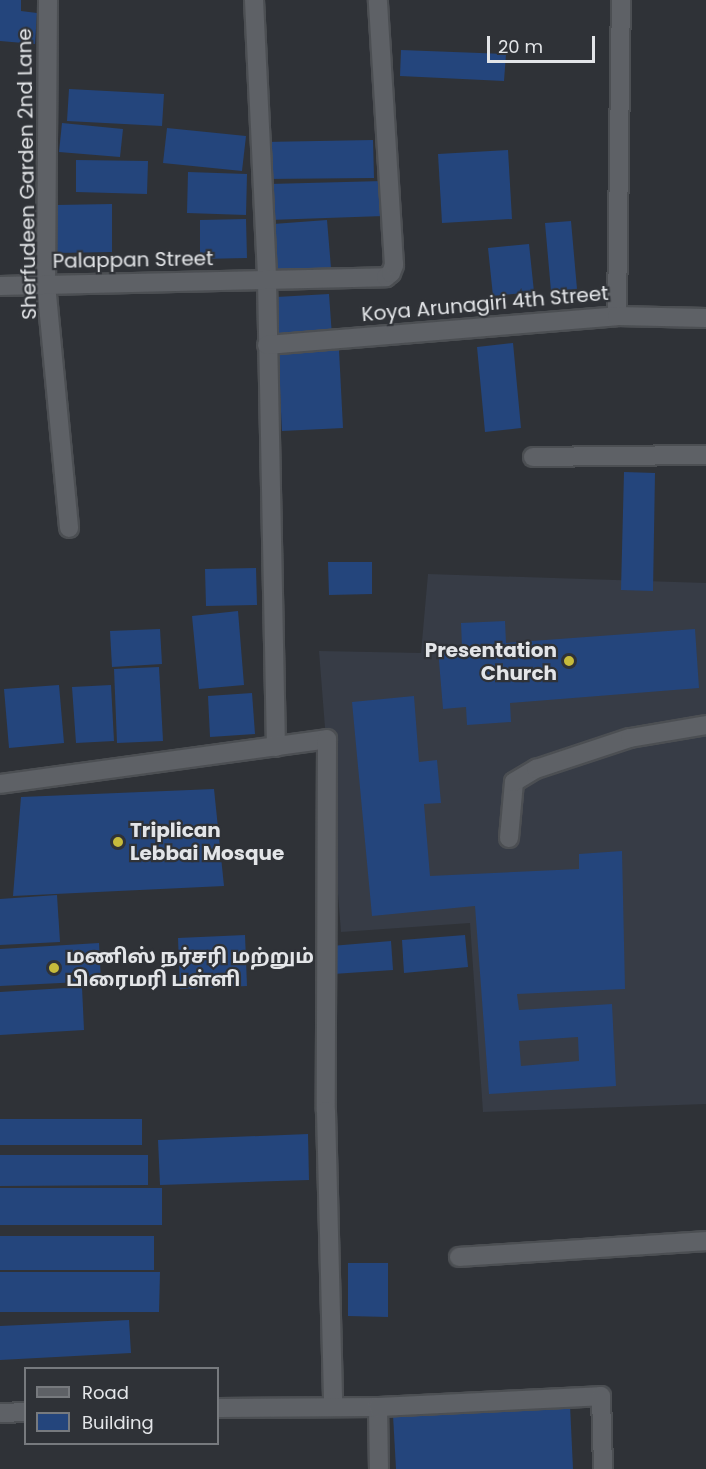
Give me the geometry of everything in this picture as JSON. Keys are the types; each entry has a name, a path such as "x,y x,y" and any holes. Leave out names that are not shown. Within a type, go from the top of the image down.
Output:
{"street":[{"name":"Sherfudeen Garden 2nd Lane","path":"48,0 46,284 69,528"},
{"path":"254,0 267,280 276,747"},
{"name":"Palappan Street","path":"0,286 386,277 391,273 394,265 378,0"},
{"path":"617,316 621,0"},
{"name":"Koya Arunagiri 4th Street","path":"267,345 617,316 706,318"},
{"path":"533,457 706,455"},
{"path":"509,838 514,782 536,769 630,738 706,725"},
{"path":"0,784 327,739 326,1111 333,1405"},
{"path":"459,1257 706,1241"},
{"path":"219,1408 333,1405 378,1407 601,1396 603,1469"},
{"path":"378,1407 379,1469"},
{"path":"0,1413 24,1412"}],"shaded area":[{"path":"428,574 706,583 706,1104 483,1112 470,923 341,932 319,651 421,653"}],"building":[{"path":"0,0 21,0 21,11 37,13 35,44 0,41"},
{"path":"401,50 506,54 504,81 400,76"},
{"path":"69,89 164,94 162,126 67,121"},
{"path":"62,123 123,129 120,157 59,152"},
{"path":"167,128 246,136 242,171 163,163"},
{"path":"373,140 374,178 263,179 263,142"},
{"path":"508,150 512,219 442,223 438,154"},
{"path":"76,160 148,161 147,194 76,192"},
{"path":"188,172 247,174 246,215 187,213"},
{"path":"383,181 384,216 269,220 269,184"},
{"path":"112,204 112,252 56,253 56,205"},
{"path":"246,219 247,258 200,259 200,220"},
{"path":"327,220 331,268 277,272 273,224"},
{"path":"571,221 577,289 551,291 545,223"},
{"path":"529,244 534,292 493,296 488,248"},
{"path":"329,294 332,336 279,339 276,297"},
{"path":"513,343 521,428 485,432 477,347"},
{"path":"339,350 343,428 282,431 278,354"},
{"path":"624,472 655,473 653,591 621,590"},
{"path":"328,562 372,562 372,594 329,595"},
{"path":"256,568 257,605 206,606 205,569"},
{"path":"238,611 244,685 199,689 192,616"},
{"path":"505,621 506,643 695,629 699,688 510,703 511,722 467,725 466,707 443,709 438,649 462,647 461,623"},
{"path":"160,629 162,664 112,667 110,631"},
{"path":"159,667 163,741 117,743 114,669"},
{"path":"59,685 64,743 9,748 4,689"},
{"path":"111,685 114,741 76,743 72,687"},
{"path":"252,693 255,734 210,737 208,696"},
{"path":"414,696 419,762 437,760 441,803 424,804 430,876 579,869 579,854 622,851 625,989 517,994 519,1010 612,1004 616,1086 489,1094 475,906 372,916 352,702","holes":["578,1037 579,1061 521,1066 519,1041"]},
{"name":"Triplican Lebbai Mosque","path":"214,789 224,886 13,896 21,797"},
{"path":"57,895 60,942 0,945 0,899"},
{"path":"245,935 247,986 180,989 178,938"},
{"path":"465,935 468,967 404,973 402,940"},
{"path":"391,941 393,970 333,974 331,946"},
{"path":"99,943 101,981 0,986 0,949"},
{"path":"82,987 84,1030 0,1035 0,992"},
{"path":"0,1119 142,1119 142,1145 0,1145"},
{"path":"308,1134 309,1180 160,1185 158,1140"},
{"path":"0,1155 148,1155 148,1185 0,1186"},
{"path":"0,1188 162,1188 162,1225 0,1225"},
{"path":"0,1236 154,1236 154,1270 0,1270"},
{"path":"348,1263 388,1263 388,1317 348,1316"},
{"path":"0,1272 160,1272 159,1312 0,1312"},
{"path":"129,1320 131,1353 0,1360 0,1326"},
{"path":"570,1405 573,1469 396,1469 393,1415"}],"place":[{"name":"Presentation Church","path":"569,661"},
{"name":"Triplican Lebbai Mosque","path":"118,842"},
{"name":"மணிஸ் நர்சரி மற்றும் பிரைமரி பள்ளி","path":"54,968"}]}
